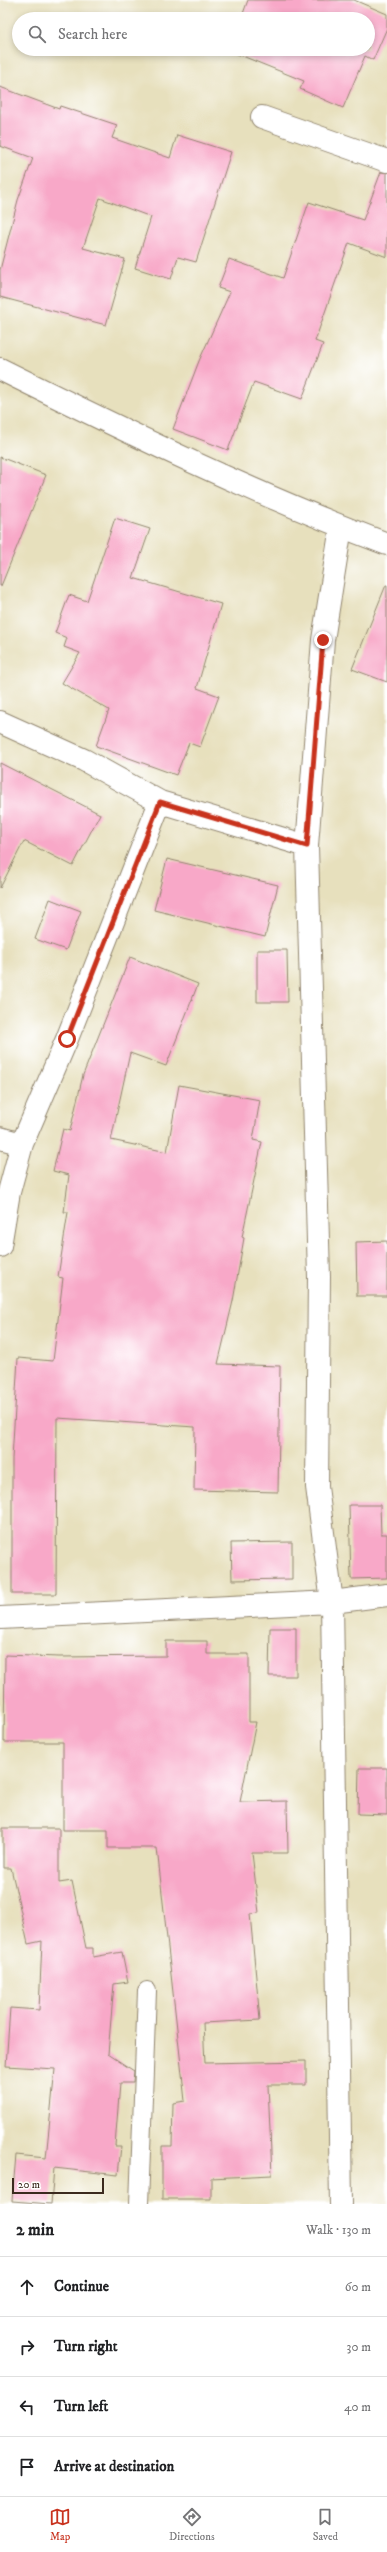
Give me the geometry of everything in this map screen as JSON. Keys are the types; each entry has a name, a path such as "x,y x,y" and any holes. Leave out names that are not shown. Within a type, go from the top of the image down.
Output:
{"street":[{"path":"262,117 387,161"},
{"path":"0,369 147,442 341,527 387,544"},
{"path":"341,527 323,640 307,846 319,1277 316,1487 332,1602 341,2204"},
{"path":"0,722 84,760 160,802 307,846"},
{"path":"0,1246 9,1192 22,1144 67,1039 160,802"},
{"path":"0,1138 22,1144"},
{"path":"0,1618 332,1602 387,1595"}],"lane":[{"path":"139,2204 147,1991"}],"building":[{"path":"248,0 354,0 387,14 387,28 375,55 375,12 244,12"},
{"path":"242,56 365,56 343,108 300,89 304,81"},
{"path":"365,56 375,56 373,60"},
{"path":"0,87 59,109 60,106 117,125 112,138 170,158 177,135 231,152 196,262 178,257 171,279 135,268 151,217 100,198 83,248 125,259 106,325 0,297 0,270 18,200 33,158 0,146"},
{"path":"381,172 387,173 387,257 349,243 315,341 323,344 302,399 254,382 228,450 173,429 199,361 230,292 218,288 229,259 283,278 309,202 363,220"},
{"path":"0,457 46,475 1,586 0,586"},
{"path":"115,518 150,529 133,578 221,604 197,688 219,696 200,747 189,743 176,775 96,746 109,710 62,683 80,653 64,647 67,638 55,633 69,595 87,601"},
{"path":"387,585 387,682 352,669"},
{"path":"0,763 100,814 73,866 24,841 0,888"},
{"path":"167,859 278,885 265,937 154,910"},
{"path":"50,899 81,911 66,950 35,939"},
{"path":"257,950 287,950 288,1002 257,1002"},
{"path":"130,957 198,984 166,1066 130,1053 111,1140 167,1152 179,1085 260,1100 253,1140 262,1142 242,1237 244,1238 233,1301 218,1364 280,1366 278,1492 194,1490 195,1427 57,1418 56,1594 12,1594 12,1459 18,1358 53,1361 63,1278 58,1277 68,1212 64,1212 69,1175 53,1171 63,1129 70,1131 83,1075"},
{"path":"387,1241 387,1296 357,1296 356,1242"},
{"path":"349,1505 380,1505 381,1534 387,1534 387,1578 351,1579"},
{"path":"292,1542 292,1579 232,1580 231,1543"},
{"path":"270,1628 296,1628 296,1676 269,1676"},
{"path":"166,1641 207,1641 207,1654 249,1654 249,1722 256,1722 240,1802 287,1801 288,1853 252,1853 259,1913 250,1914 260,2020 203,2023 205,2063 306,2061 306,2085 268,2085 272,2175 211,2178 211,2199 162,2199 162,2146 172,2146 173,2103 185,2101 157,1848 108,1848 108,1830 63,1830 63,1742 4,1742 5,1655 59,1657 166,1656"},
{"path":"359,1768 387,1768 387,1815 358,1814"},
{"path":"3,1828 59,1828 59,1883 72,1881 86,1948 93,1948 93,1957 122,1952 128,1982 114,1984 108,2054 134,2071 133,2083 120,2083 115,2146 121,2146 118,2175 54,2168 51,2204 12,2201 16,2155 46,2158 55,2069 6,2066 10,2008 39,2010 42,1941 28,1944 11,1868 3,1868"}],"route":[{"path":"67,1039 160,802 307,846 323,640"}]}
